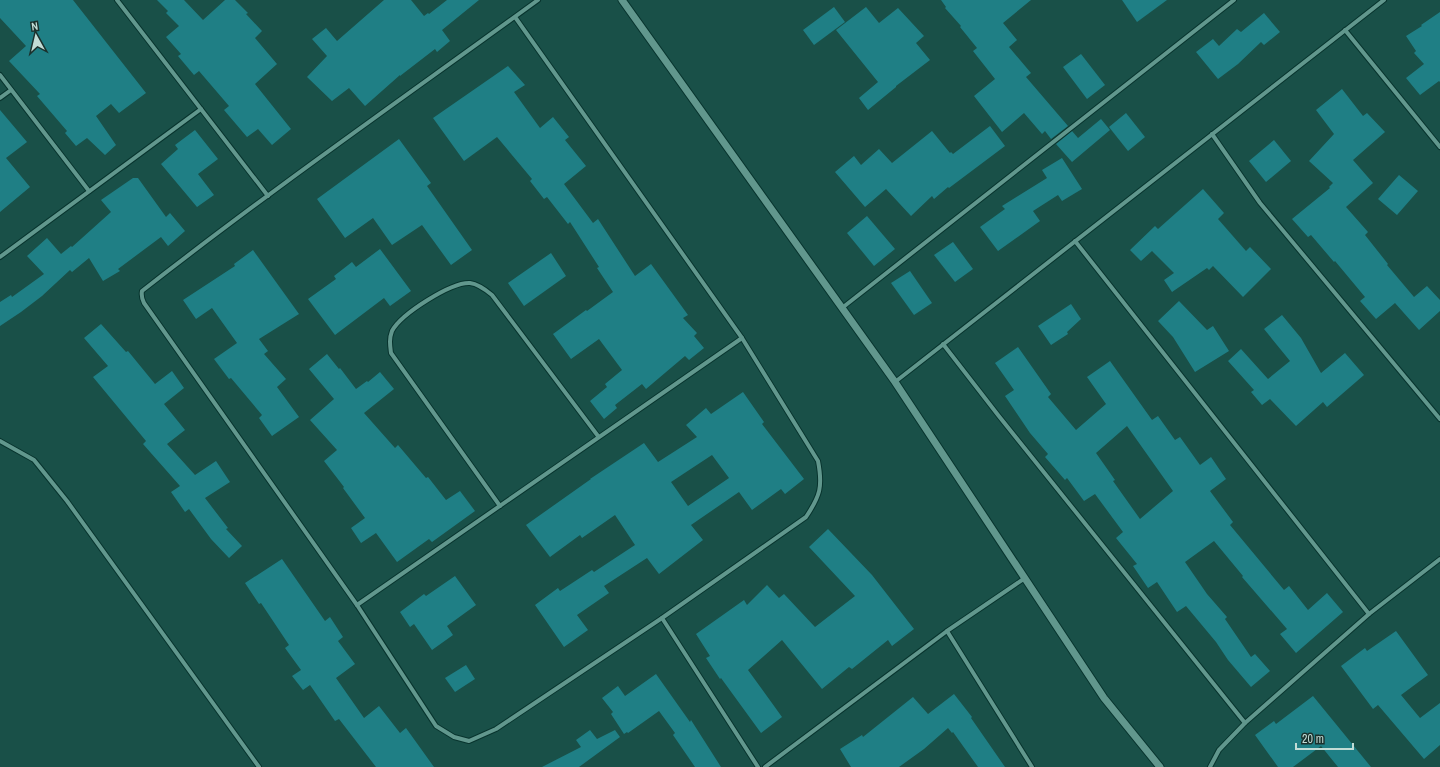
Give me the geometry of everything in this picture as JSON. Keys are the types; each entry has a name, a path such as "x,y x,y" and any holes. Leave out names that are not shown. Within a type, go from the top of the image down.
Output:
{"street":[{"path":"117,0 268,196"},
{"path":"515,17 742,338 818,462 820,489 816,503 806,517 662,618 496,729 469,741 454,737 436,726 358,605 142,298 142,291 268,196 538,0"},
{"path":"622,0 894,382 1104,698 1160,767"},
{"path":"841,308 1234,0"},
{"path":"894,382 1384,0"},
{"path":"1346,30 1440,147"},
{"path":"0,75 89,191"},
{"path":"0,98 11,90"},
{"path":"0,257 201,109"},
{"path":"1212,134 1265,209 1440,419"},
{"path":"1075,241 1369,614"},
{"path":"500,506 391,353 390,337 393,329 424,302 451,287 470,283 481,287 492,295 598,436"},
{"path":"358,605 598,436 742,338"},
{"path":"943,344 998,415 1245,723"},
{"path":"0,441 34,460 67,501 259,767"},
{"path":"1210,767 1219,750 1245,723 1369,614 1440,559"},
{"path":"766,767 947,631 1025,578"},
{"path":"662,618 758,767"},
{"path":"947,631 1032,767"}],"building":[{"path":"0,0 73,0 146,93 119,113 111,104 96,116 116,145 105,155 87,138 76,146 65,133 67,131 37,96 40,94 9,61 26,46 0,18"},
{"path":"157,0 184,0 203,20 225,0 235,0 248,13 246,14 262,31 255,38 277,64 255,84 291,129 272,145 258,129 247,137 224,110 229,106 199,71 194,75 178,56 181,54 166,37 179,26 166,13 168,11"},
{"path":"384,0 411,0 424,16 428,13 429,14 447,0 479,0 442,30 450,41 437,52 435,49 400,75 365,106 349,88 332,101 307,77 327,56 312,39 326,28 337,41"},
{"path":"941,0 1031,0 1003,23 1017,40 1009,47 1031,73 1026,77 1068,126 1051,139 1045,131 1042,134 1024,113 1002,132 974,96 995,79 973,51 977,48 960,27 961,26 945,8 946,7"},
{"path":"1122,0 1167,0 1137,22"},
{"path":"834,7 845,22 814,45 803,30"},
{"path":"866,7 879,23 898,8 924,36 916,43 930,60 868,110 859,98 878,82 836,30"},
{"path":"1440,12 1440,82 1439,81 1420,95 1406,78 1424,64 1414,53 1416,51 1406,36"},
{"path":"1264,13 1280,32 1264,45 1261,42 1238,64 1218,79 1196,52 1213,39 1219,46 1237,29 1241,32"},
{"path":"1081,54 1105,85 1087,99 1063,67"},
{"path":"508,66 525,85 514,92 540,128 553,117 569,137 565,140 586,166 564,184 593,223 598,219 635,276 651,264 688,315 683,318 697,333 694,336 704,348 689,360 685,356 646,389 642,384 615,405 617,408 604,419 590,401 607,387 605,384 622,370 599,339 571,359 553,334 613,292 597,268 599,267 570,222 568,224 547,197 544,199 530,181 532,179 497,137 464,161 433,118"},
{"path":"1342,89 1363,116 1367,113 1385,132 1353,160 1373,183 1346,207 1368,232 1365,235 1388,264 1387,265 1414,297 1427,286 1440,300 1440,311 1419,330 1395,303 1376,319 1360,301 1365,297 1335,261 1334,262 1311,235 1308,237 1292,219 1330,188 1329,187 1333,183 1309,161 1334,134 1316,110"},
{"path":"0,110 27,142 6,158 30,187 0,212"},
{"path":"1126,113 1145,137 1128,151 1109,127"},
{"path":"1101,119 1110,130 1072,162 1056,144 1072,131 1078,138"},
{"path":"990,126 1005,146 949,188 948,187 934,199 932,196 911,216 886,189 865,207 835,172 854,156 861,165 879,149 892,163 932,131 950,153 951,152 953,154"},
{"path":"195,130 218,159 198,174 214,195 197,207 161,164 178,149 175,145"},
{"path":"399,139 431,183 427,186 472,250 451,265 422,225 392,245 373,218 345,238 317,199"},
{"path":"1274,140 1291,161 1266,182 1249,161"},
{"path":"1062,158 1082,189 1062,201 1058,195 1033,211 1040,221 998,251 980,227 1005,209 1002,206 1047,178 1042,170"},
{"path":"1399,175 1418,191 1397,215 1378,199"},
{"path":"133,178 138,178 166,217 170,213 185,231 168,246 161,237 118,269 120,271 103,281 89,258 72,272 70,270 42,296 0,326 0,302 11,295 12,297 44,274 27,256 47,238 61,254 71,246 72,247 111,212 101,200"},
{"path":"1203,189 1224,213 1218,219 1246,251 1250,247 1271,269 1243,297 1213,266 1209,270 1207,268 1172,292 1164,280 1174,273 1152,251 1141,261 1130,250 1155,226 1158,229"},
{"path":"867,216 895,249 874,266 847,233"},
{"path":"953,242 973,269 955,282 934,255"},
{"path":"380,249 411,291 390,306 384,298 335,335 308,299 336,279 334,276 352,262 356,267"},
{"path":"253,250 299,314 259,339 268,351 264,354 286,379 277,387 299,417 272,436 259,418 262,415 231,378 229,379 214,359 237,343 212,308 196,319 183,300 235,266 234,264"},
{"path":"551,253 566,276 524,306 508,283"},
{"path":"910,271 932,303 914,315 891,283"},
{"path":"1179,301 1207,330 1213,326 1229,351 1195,372 1173,337 1158,321"},
{"path":"1071,304 1081,319 1067,332 1068,334 1051,345 1038,326"},
{"path":"1282,315 1301,338 1321,373 1345,353 1364,375 1327,407 1323,402 1296,426 1270,399 1262,405 1251,392 1254,390 1228,361 1241,349 1268,379 1290,361 1264,329"},
{"path":"101,324 126,352 128,351 155,384 172,371 184,388 164,404 185,430 167,444 195,475 216,461 230,482 205,498 228,528 226,529 242,546 229,558 211,539 189,509 185,512 171,492 180,486 143,444 146,441 93,377 108,366 84,338"},
{"path":"1018,347 1051,394 1048,397 1076,430 1106,404 1087,377 1110,361 1152,420 1158,416 1175,440 1180,437 1200,465 1211,457 1226,479 1210,491 1233,522 1230,525 1284,590 1289,586 1308,610 1327,593 1343,612 1296,653 1280,634 1287,629 1242,577 1243,576 1214,541 1185,562 1207,594 1227,617 1225,619 1251,657 1255,654 1270,671 1251,687 1186,606 1177,612 1157,582 1148,588 1133,566 1137,564 1116,538 1123,532 1095,494 1084,501 1067,478 1065,480 1045,457 1048,454 1030,433 1005,396 1014,390 995,363","holes":["1127,426 1173,491 1140,519 1113,481 1115,480 1096,453"]},
{"path":"327,354 356,389 367,381 368,382 380,372 394,389 364,413 395,448 398,445 426,478 428,477 446,500 460,491 475,511 432,542 429,539 397,562 376,533 361,543 351,528 365,518 324,461 337,450 310,420 334,399 309,369"},
{"path":"743,392 764,422 762,424 804,479 785,494 781,489 752,510 739,492 691,525 703,540 659,574 647,558 604,586 609,593 577,615 588,630 564,647 535,605 558,588 560,591 592,570 594,572 635,545 615,515 582,538 580,535 550,557 526,525 590,479 644,443 658,462 697,437 686,425 706,408 711,414","holes":["712,455 729,478 688,506 671,482"]},
{"path":"828,529 872,575 914,629 892,646 888,640 852,669 849,667 822,689 782,640 748,670 782,717 761,733 706,658 710,656 696,634 744,600 747,605 767,585 779,598 784,594 815,627 855,596 809,547"},
{"path":"282,559 325,621 330,617 343,637 338,641 355,664 336,678 364,718 379,706 400,733 406,728 434,767 376,767 339,719 335,721 310,685 303,690 292,676 301,670 285,648 289,645 261,603 259,604 245,583"},
{"path":"455,576 476,605 447,626 453,635 432,650 414,624 410,627 400,612 424,594 426,596"},
{"path":"1396,631 1428,675 1401,695 1420,718 1440,703 1440,745 1424,759 1378,705 1373,709 1341,666 1365,648 1367,651"},
{"path":"466,665 475,679 455,692 445,678"},
{"path":"656,674 690,722 691,720 721,767 695,767 673,735 675,733 659,711 628,733 627,732 624,734 611,714 613,712 602,698 618,686 625,696"},
{"path":"954,694 972,717 971,718 1005,767 978,767 953,732 952,733 948,728 924,749 899,767 851,767 840,749 862,735 863,737 913,697 928,714"},
{"path":"1313,696 1371,767 1338,767 1321,746 1293,767 1278,767 1255,735 1274,721 1276,724"},
{"path":"590,730 597,739 615,730 620,737 579,767 542,767 581,747 576,740"}]}
